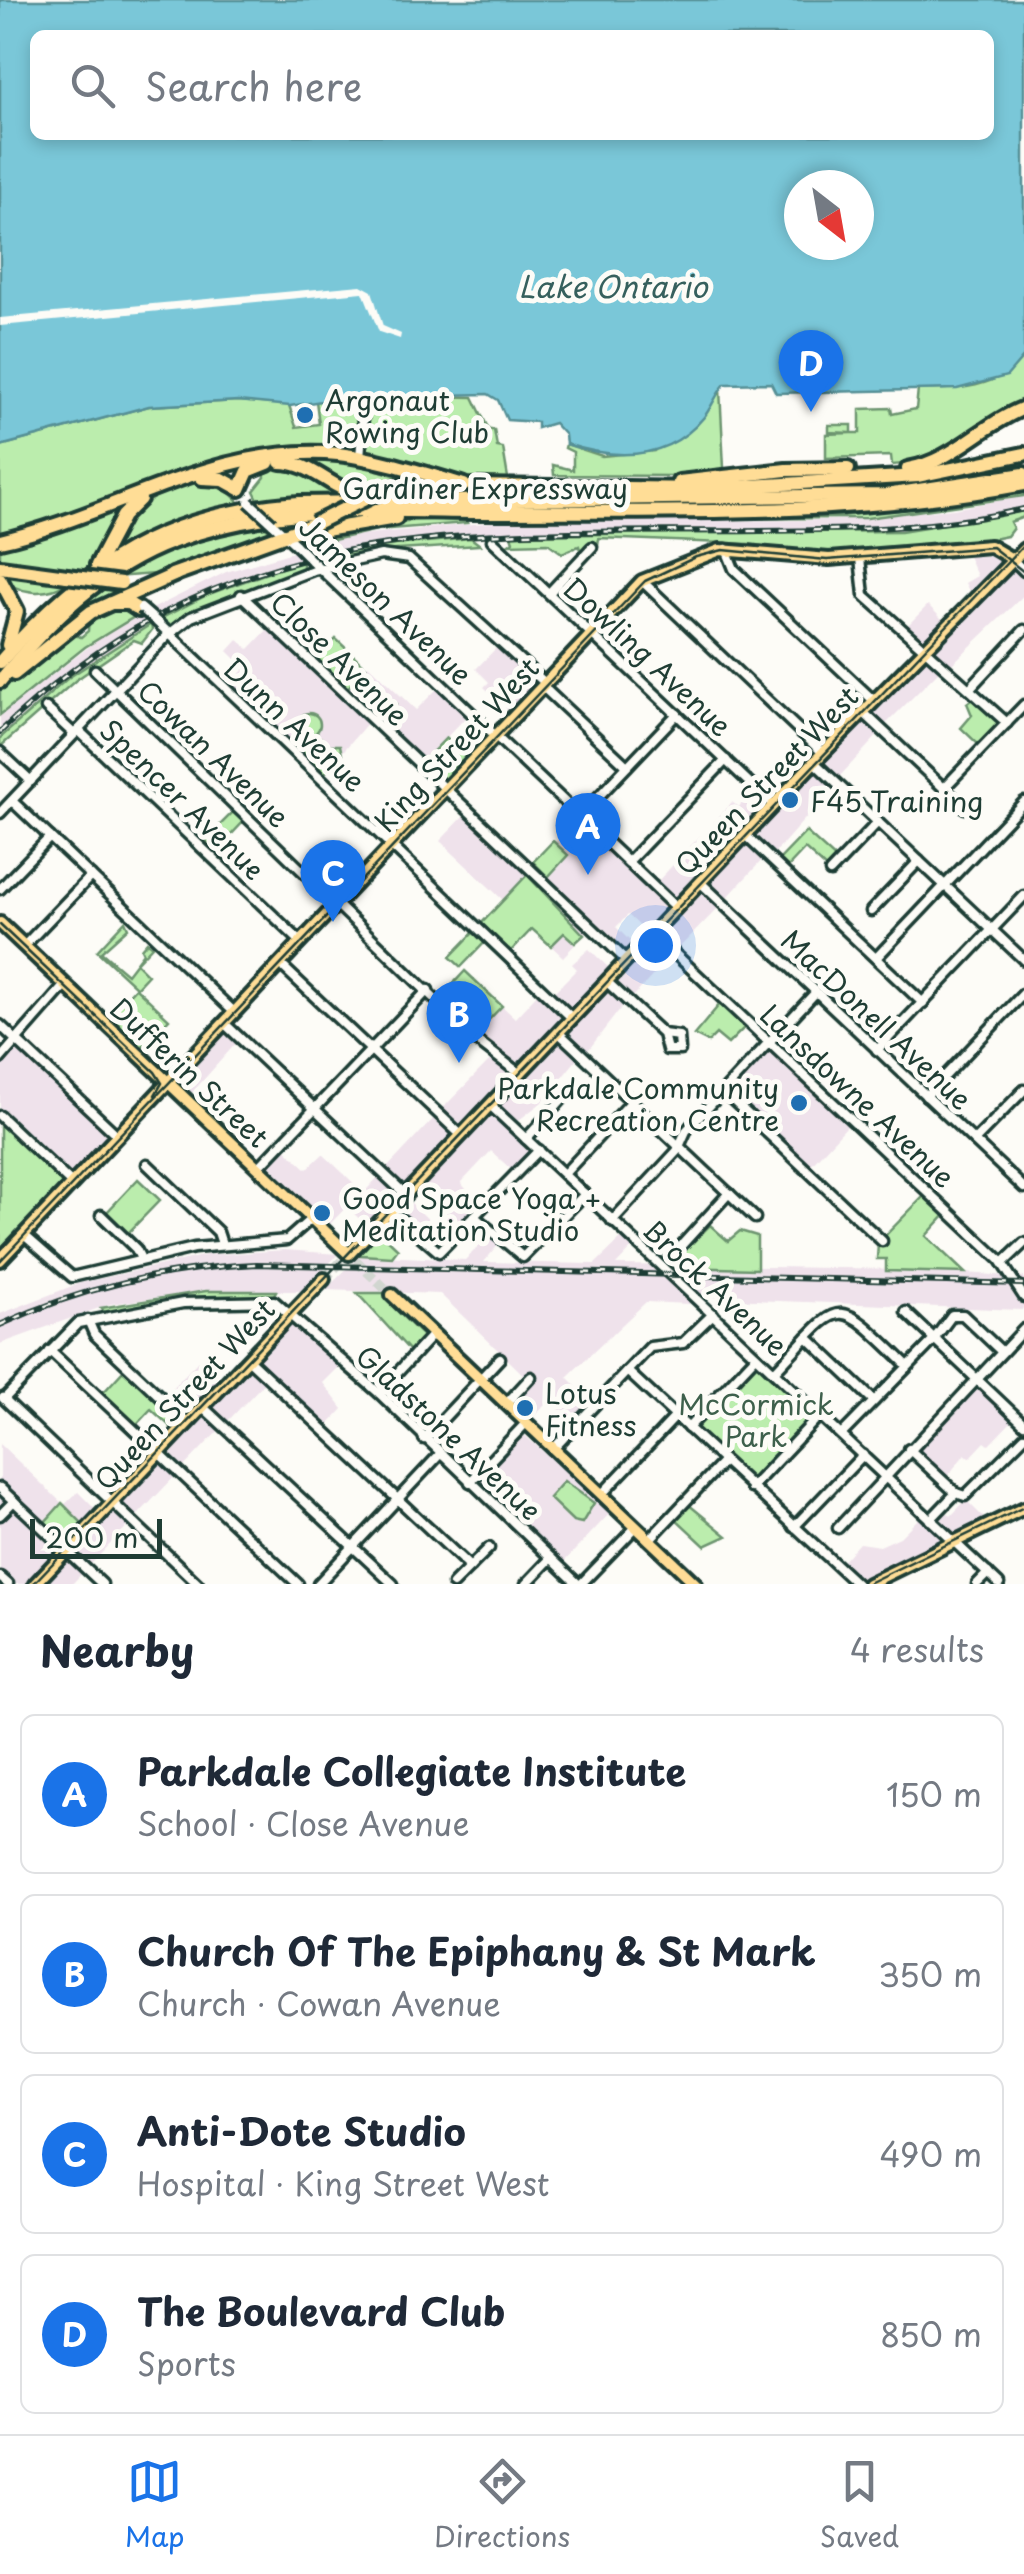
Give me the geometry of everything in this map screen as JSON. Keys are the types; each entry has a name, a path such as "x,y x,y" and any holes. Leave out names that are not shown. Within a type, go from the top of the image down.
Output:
{"highway":[{"path":"654,486 782,470 910,468 936,462 1024,408"},
{"path":"962,444 959,461 974,465"},
{"path":"4,542 176,481 272,456 324,453 360,458 469,486"},
{"path":"293,539 381,490 404,484 702,489 918,476 1024,454"},
{"path":"198,474 271,462 303,464 349,493 445,507"},
{"path":"176,481 216,478 240,490 248,471 271,462"},
{"name":"Gardiner Expressway","path":"0,683 44,630 86,592 124,565 173,541 280,515 886,495 1024,474"},
{"name":"Gardiner Expressway","path":"0,662 52,603 88,575 151,539 244,509 299,504 832,509 940,498 1024,484"},
{"path":"88,575 105,556 123,516 158,487"},
{"path":"0,683 104,605 140,588 293,539 445,507"},
{"path":"0,567 120,583 176,574"},
{"path":"0,580 17,611 15,632 0,662"},
{"path":"140,588 135,597 140,609"},
{"path":"104,605 123,602 140,609"}],"main road":[{"path":"1012,559 1024,540"},
{"name":"King Street West","path":"0,1260 642,581 697,555 726,550 792,558 860,558 990,546 1012,559"},
{"path":"1012,559 1024,549"},
{"name":"Queen Street West","path":"349,1254 818,757 1012,559"},
{"name":"Dufferin Street","path":"0,924 349,1254"},
{"name":"Queen Street West","path":"35,1584 324,1279"},
{"path":"392,1295 696,1584"},
{"path":"868,1584 1023,1511"}],"street":[{"path":"360,458 364,418"},
{"name":"Jameson Avenue","path":"240,490 675,908"},
{"name":"Dowling Avenue","path":"492,540 773,805"},
{"path":"549,593 592,547"},
{"path":"726,550 734,569 873,700"},
{"path":"0,813 116,690 160,627 320,568 381,555 410,559 627,766"},
{"path":"860,558 864,594 1007,723"},
{"path":"1012,559 1024,571"},
{"path":"642,581 878,822 1024,960"},
{"name":"Close Avenue","path":"241,594 626,960"},
{"name":"Dunn Avenue","path":"140,609 572,1018"},
{"path":"970,688 1024,630"},
{"name":"Cowan Avenue","path":"95,670 481,1044 520,1074"},
{"path":"944,788 1024,705"},
{"name":"Spencer Avenue","path":"46,708 301,942"},
{"path":"862,712 964,808"},
{"path":"580,816 678,714"},
{"path":"0,752 31,781"},
{"path":"628,862 726,760"},
{"path":"12,801 234,1012"},
{"path":"876,958 1024,802"},
{"path":"830,872 878,822"},
{"path":"744,835 923,1003"},
{"path":"0,889 50,837"},
{"path":"871,911 919,860"},
{"path":"24,946 90,876"},
{"name":"MacDonell Avenue","path":"700,882 1024,1186"},
{"path":"878,1050 1024,896"},
{"name":"Lansdowne Avenue","path":"652,932 1004,1264 1024,1297"},
{"path":"280,964 461,1136"},
{"path":"606,981 662,1034"},
{"path":"0,1059 65,985"},
{"path":"258,1168 428,990"},
{"path":"612,1221 679,1146 682,1136 816,992"},
{"path":"926,1096 1024,993"},
{"path":"224,1023 405,1194"},
{"path":"0,1024 118,1136"},
{"path":"558,1032 756,1218"},
{"path":"526,1139 572,1088"},
{"path":"974,1141 1024,1090"},
{"path":"723,1091 882,1241"},
{"path":"564,1174 632,1102"},
{"name":"Brock Avenue","path":"490,1105 999,1584"},
{"path":"0,1116 72,1184"},
{"path":"390,1210 436,1252 539,1150"},
{"path":"147,1164 218,1232 222,1244"},
{"path":"476,1216 520,1257 584,1194"},
{"path":"670,1258 729,1194"},
{"path":"101,1215 136,1249 140,1259"},
{"path":"24,1234 69,1277 222,1244 287,1240 312,1218"},
{"path":"1004,1264 1024,1243"},
{"path":"198,1584 2,1397 71,1328 88,1320 156,1307 228,1300 270,1300 292,1312"},
{"name":"Gladstone Avenue","path":"292,1312 580,1584"},
{"path":"906,1312 1024,1424"},
{"path":"554,1448 650,1347 687,1340 713,1314"},
{"path":"774,1372 828,1316 852,1314 908,1366"},
{"path":"841,1435 952,1314 961,1314 1002,1352"},
{"path":"88,1320 94,1334 188,1424"},
{"path":"838,1528 1024,1330"},
{"path":"378,1393 433,1334"},
{"path":"807,1337 874,1401"},
{"path":"50,1351 298,1584"},
{"path":"688,1428 756,1356"},
{"path":"424,1439 500,1358"},
{"path":"248,1360 470,1567"},
{"path":"627,1371 857,1584"},
{"path":"506,1404 531,1377"},
{"path":"203,1407 393,1584"},
{"path":"752,1488 820,1415"},
{"path":"602,1494 675,1417"},
{"path":"470,1482 526,1422"},
{"path":"910,1449 956,1493 965,1496 1024,1437"},
{"path":"318,1584 440,1454"},
{"path":"794,1527 863,1456"},
{"path":"649,1540 723,1462"},
{"path":"0,1488 102,1584"},
{"path":"930,1520 956,1493"},
{"path":"0,1515 14,1501"},
{"path":"580,1584 636,1527"},
{"path":"454,1584 489,1548"},
{"path":"526,1584 551,1558"},
{"path":"977,1584 988,1573"},
{"path":"0,1576 8,1584"}],"shaded area":[{"path":"1024,496 1024,511 901,531 483,535 351,548 250,578 163,616 68,678 0,738 0,715 112,629 226,572 346,536 495,522 834,520 953,509"},
{"path":"968,556 997,556 1001,561 970,593 965,583 977,576"},
{"path":"1012,569 1024,580 1024,595 951,665 934,648"},
{"path":"928,605 943,620 922,642 906,627"},
{"path":"270,627 369,721 322,776 228,686 245,668 228,651 238,640 249,649"},
{"path":"498,646 536,681 509,711 484,687 489,682 476,669"},
{"path":"930,654 943,667 884,726 872,713"},
{"path":"368,665 416,710 438,688 467,716 423,762 346,690"},
{"path":"866,720 880,733 839,777 825,761"},
{"path":"815,771 833,787 773,855 754,836"},
{"path":"752,793 765,805 732,839 714,822 732,802 738,807"},
{"path":"467,813 589,930 563,957 533,929 509,953 480,925 503,900 440,841"},
{"path":"578,822 667,907 644,930 628,915 616,927 632,943 623,953 530,864"},
{"path":"700,836 718,853 674,898 657,882"},
{"path":"748,843 764,858 726,899 709,882"},
{"path":"701,891 719,907 679,948 662,931"},
{"path":"653,941 670,957 632,998 615,980"},
{"path":"589,949 609,968 569,1009 552,994 577,969 572,964"},
{"path":"606,990 624,1004 586,1053 566,1034"},
{"path":"539,992 564,1018 517,1065 478,1032 502,1006 515,1018"},
{"path":"224,1032 238,1041 190,1095 177,1082"},
{"path":"559,1040 578,1058 541,1103 515,1123 498,1106"},
{"path":"20,1045 112,1133 72,1176 0,1108 0,1066"},
{"path":"767,1050 848,1125 809,1167 729,1093"},
{"path":"491,1059 509,1075 460,1126 442,1109"},
{"path":"492,1113 533,1151 514,1172 491,1151 461,1183 481,1207 439,1249 398,1212 409,1201 433,1224 441,1215 417,1191"},
{"path":"436,1116 454,1134 405,1185 387,1168"},
{"path":"283,1147 307,1169 323,1154 362,1191 329,1225 267,1167"},
{"path":"380,1175 397,1192 366,1225 349,1209"},
{"path":"490,1235 499,1244 484,1262 595,1264 623,1237 633,1247 616,1265 906,1269 1024,1277 1024,1306 1022,1310 727,1299 680,1291 690,1304 646,1302 567,1377 591,1401 573,1422 550,1400 532,1418 514,1400 531,1382 440,1294 325,1290 361,1255 465,1260"},
{"path":"285,1250 338,1254 304,1291 206,1291 110,1304 0,1344 0,1314 80,1283 207,1255"},
{"path":"293,1323 339,1367 323,1383 343,1409 326,1427 256,1362"},
{"path":"198,1361 218,1381 187,1414 165,1396"},
{"path":"249,1366 266,1381 72,1584 43,1584"},
{"path":"977,1384 1012,1421 989,1445 985,1442 970,1458 965,1454 946,1478 917,1452 917,1445"},
{"path":"522,1433 611,1512 562,1564 476,1481"},
{"path":"0,1444 64,1505 78,1492 97,1511 26,1584 0,1584"},
{"path":"966,1500 986,1520 861,1580 841,1563 859,1543 880,1546 900,1537 927,1510 932,1514 940,1505 951,1516"}],"green space":[{"path":"1024,356 1024,403 944,450 910,463 892,465 891,456 826,458 826,434 851,433 829,432 829,425 852,425 852,433 860,433 860,409 891,408 892,414 916,409 918,389 962,388 989,381 1014,367"},
{"path":"720,389 724,468 670,476 554,475 553,465 573,470 573,452 565,448 566,444 602,456 654,451"},
{"path":"473,397 489,430 494,430 497,447 503,448 508,478 456,477 359,453 196,467 0,536 0,446 149,406 238,401 289,405 296,427 319,424 316,401"},
{"path":"298,458 356,463 406,479 357,491"},
{"path":"287,465 351,498 259,501 254,491 265,477 264,467"},
{"path":"203,481 238,490 240,497 227,490 240,503 162,528 107,556 124,525 144,504 169,490"},
{"path":"1024,490 1024,496 867,518 492,520 840,516 956,504"},
{"path":"120,509 91,565 80,574 0,563 0,548"},
{"path":"1024,511 1024,517 1010,522 1013,528 1007,536 972,543 820,554 749,544 599,538 598,545 586,545 581,554 579,546 562,553 548,543 509,544 513,541 511,535 901,531"},
{"path":"464,518 467,523 377,530 312,545 307,540 389,522"},
{"path":"262,523 273,534 156,574 113,577 173,547"},
{"path":"471,538 480,545 381,551 325,563 319,558 382,546"},
{"path":"303,560 303,571 193,613 170,629 158,620 209,594"},
{"path":"0,576 69,582 33,592 15,587"},
{"path":"100,588 129,590 17,668 58,622"},
{"path":"120,604 139,614 85,647 0,715 0,691 68,633 81,637 88,631 89,617"},
{"path":"151,624 152,630 142,643 134,640 76,680 0,747 0,738 68,678"},
{"path":"336,639 366,667 346,690 315,660"},
{"path":"368,678 396,704 387,715 358,689"},
{"path":"975,697 1001,722 980,746 961,728 972,715 967,703"},
{"path":"309,713 317,716 317,732 309,735 301,732 298,724 301,716"},
{"path":"298,733 310,743 321,738 328,745 340,745 342,755 322,776 289,745"},
{"path":"446,738 466,757 444,780 423,762"},
{"path":"234,811 244,821 216,851 205,840"},
{"path":"806,832 837,860 828,870 805,849 788,867 780,859"},
{"path":"553,841 568,855 548,877 533,862"},
{"path":"527,875 584,935 575,943 564,933 551,946 532,929 509,953 480,925"},
{"path":"125,921 128,928 101,952 127,974 147,942 152,946 136,963 148,975 136,988 169,1019 141,1048 108,1017 136,987 97,951"},
{"path":"475,931 486,941 461,967 450,957"},
{"path":"465,971 502,1006 479,1030 440,998"},
{"path":"720,1004 745,1027 728,1044 716,1034 708,1042 694,1035"},
{"path":"0,1122 64,1184 0,1252"},
{"path":"138,1179 160,1200 127,1234 107,1212"},
{"path":"924,1196 945,1215 926,1236 965,1273 886,1271 886,1259 877,1259 878,1243"},
{"path":"710,1225 728,1241 740,1231 757,1236 757,1269 675,1267 683,1252"},
{"path":"379,1231 398,1249 392,1257 361,1255 358,1252"},
{"path":"206,1291 276,1291 273,1297 197,1298 105,1313 101,1308"},
{"path":"357,1293 393,1293 387,1301 424,1337 411,1352"},
{"name":"McCormick Park","path":"755,1361 814,1416 751,1483 693,1428"},
{"path":"124,1370 179,1421 172,1428 151,1409 135,1426 102,1394"},
{"path":"564,1481 594,1503 582,1523 573,1521 549,1498"},
{"path":"62,1503 83,1524 66,1542 45,1522"},
{"path":"688,1504 727,1536 705,1546 675,1518"}],"water":[{"name":"Lake Ontario","path":"0,0 1024,0 1024,356 1007,376 957,389 776,393 771,383 725,384 689,432 657,450 621,454 566,444 565,435 554,423 537,428 537,422 507,420 498,400 488,394 347,397 290,406 238,401 149,406 0,446"}],"pier":[{"path":"361,285 372,291 383,326 401,334 400,339 379,332 363,292 0,326 0,318"}],"tunnel":[{"path":"324,1279 349,1254 392,1295"}],"tram line":[{"path":"33,1584 1024,545"},
{"path":"0,1261 645,581 696,557 723,550 827,560 992,547 1024,572"},
{"path":"0,925 155,1072 162,1083 155,1095"},
{"path":"866,1584 1024,1507"}],"railway":[{"path":"0,732 87,659 175,607 265,571 356,549 451,537 549,532 893,527 959,521 1024,509"},
{"path":"0,1325 62,1300 126,1282 191,1270 257,1264 1024,1284"}],"place":[{"name":"The Boulevard Club","path":"811,412"},
{"name":"Argonaut Rowing Club","path":"305,415"},
{"name":"F45 Training","path":"790,800"},
{"name":"Parkdale Collegiate Institute","path":"588,875"},
{"name":"Anti-Dote Studio","path":"333,922"},
{"name":"Church Of The Epiphany & St Mark","path":"459,1063"},
{"name":"Parkdale Community Recreation Centre","path":"799,1103"},
{"name":"Good Space Yoga + Meditation Studio","path":"322,1213"},
{"name":"Lotus Fitness","path":"525,1408"}]}
